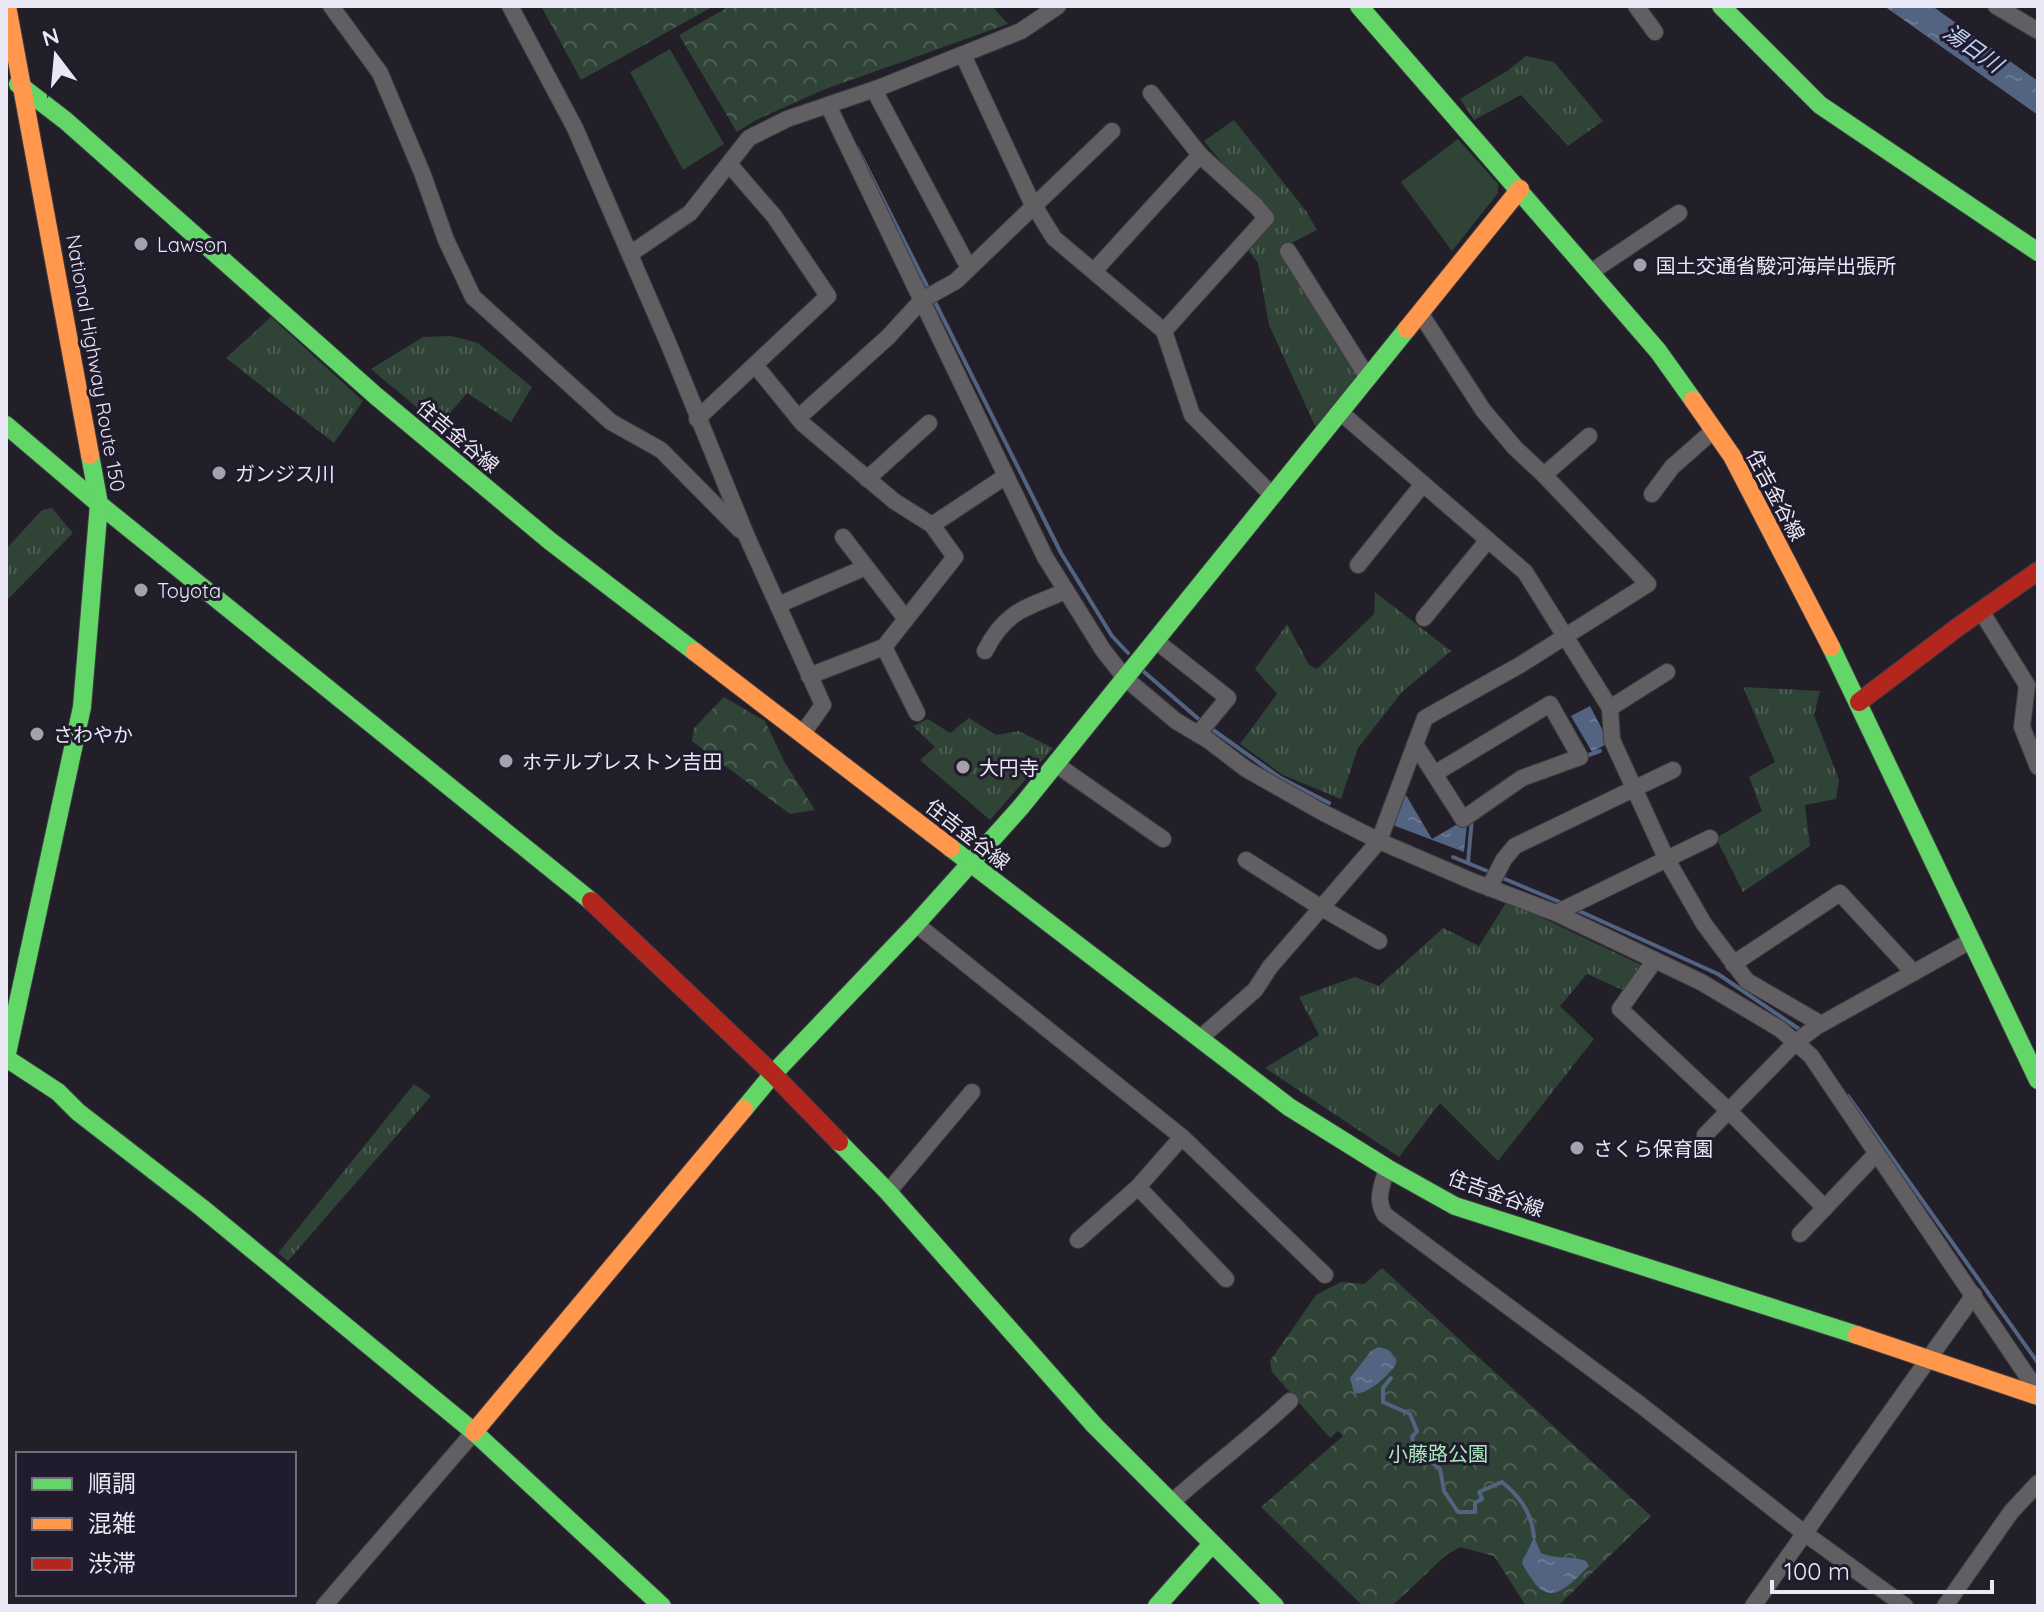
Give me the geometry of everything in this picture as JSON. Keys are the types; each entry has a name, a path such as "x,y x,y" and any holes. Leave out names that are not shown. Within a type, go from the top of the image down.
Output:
{"main road":[{"name":"National Highway Route 150","path":"6,1058 82,707 99,504 7,6"},
{"name":"住吉金谷線","path":"1359,6 1658,351 1732,456 1859,702 2038,1080"},
{"path":"1721,6 1820,105 2038,252"},
{"name":"住吉金谷線","path":"6,74 66,121 233,272 491,493 1289,1107 1455,1206 2038,1394"},
{"path":"474,1432 773,1074 916,924 1057,765 1520,189"},
{"path":"6,425 99,504 597,906 773,1074 888,1192 1095,1426 1275,1606"},
{"path":"1859,702 2038,571"},
{"path":"6,1058 58,1092 78,1112 202,1208 474,1432 662,1606"},
{"path":"1157,1606 1212,1544"}],"street":[{"path":"331,6 380,73 423,175 446,240 473,297 611,422 661,450 747,537"},
{"path":"510,6 575,128 747,537 823,705 803,733"},
{"path":"630,254 690,213 749,138 787,119 874,90 1021,31 1058,6"},
{"path":"1636,6 1655,32"},
{"path":"1996,6 2038,31"},
{"path":"963,55 1034,205 1054,238 1164,331 1192,415 1273,496"},
{"path":"874,90 969,268"},
{"path":"1151,93 1200,155 1266,218 1164,331"},
{"path":"828,105 1045,557 1103,650 1125,678 1176,721 1201,730 1246,769 1379,841 1557,912 1701,982 1798,1040 1974,1295 2038,1394"},
{"path":"798,418 888,337 922,300 956,281 1112,131"},
{"path":"1094,271 1200,155"},
{"path":"697,419 828,296 774,216 729,164"},
{"path":"1591,272 1679,213"},
{"path":"1288,251 1368,378"},
{"path":"1199,1039 1255,990 1320,907 1379,841 1425,718 1564,638 1648,584 1515,448 1483,410 1420,313"},
{"path":"755,365 798,418 894,501 932,525 955,557 884,647 809,676"},
{"path":"1340,412 1525,572 1610,708 1612,740 1666,858 1704,924 1747,981 1818,1026"},
{"path":"867,479 929,423"},
{"path":"1652,494 1672,467 1714,430"},
{"path":"1544,475 1589,436"},
{"path":"932,525 1006,476"},
{"path":"1358,565 1423,484"},
{"path":"843,537 906,619"},
{"path":"1424,618 1488,540"},
{"path":"778,605 866,567"},
{"path":"985,651 995,632 1011,615 1066,591"},
{"path":"1981,611 2027,685 2022,727 2038,767"},
{"path":"1156,641 1228,698 1201,730"},
{"path":"884,647 917,713"},
{"path":"1610,708 1667,672"},
{"path":"1415,744 1434,774 1463,819 1522,778 1580,757 1550,704 1434,774"},
{"path":"1057,765 1163,839"},
{"path":"1490,886 1515,846 1673,770"},
{"path":"1557,912 1710,838"},
{"path":"1246,860 1379,941"},
{"path":"1733,964 1840,893 1913,972"},
{"path":"916,924 1182,1137 1325,1275"},
{"path":"1705,1135 1798,1040 1972,940"},
{"path":"1655,960 1620,1009 1729,1111 1825,1208"},
{"path":"888,1192 972,1092"},
{"path":"1078,1240 1138,1187 1182,1137"},
{"path":"1800,1234 1876,1154"},
{"path":"1387,1168 1379,1197 1379,1205 1385,1215 1905,1606"},
{"path":"1138,1187 1226,1279"},
{"path":"1753,1606 1974,1295"},
{"path":"1172,1502 1290,1401"},
{"path":"324,1606 474,1432"},
{"path":"1945,1606 2011,1512 2038,1483"}],"green space":[{"path":"541,6 714,6 581,80"},
{"path":"730,6 992,6 1008,24 823,90 756,120 737,132 679,35"},
{"path":"670,49 724,144 683,170 630,72"},
{"path":"1526,56 1554,62 1603,121 1568,146 1521,95 1474,120 1460,99"},
{"path":"1234,120 1306,211 1317,230 1288,245 1360,378 1316,428 1269,325 1258,263 1247,249 1270,217 1269,209 1227,169 1204,141"},
{"path":"1458,139 1498,184 1498,193 1452,251 1401,182"},
{"path":"271,317 363,401 334,443 226,358"},
{"path":"451,336 478,343 532,387 511,422 467,393 439,426 371,369 423,337"},
{"path":"52,508 73,533 6,601 6,549 42,510"},
{"path":"1375,592 1451,651 1402,692 1358,748 1341,799 1283,775 1240,744 1277,694 1255,669 1287,624 1309,665 1317,669 1374,614"},
{"path":"1743,687 1820,691 1814,715 1839,780 1836,799 1805,805 1810,846 1743,892 1716,838 1762,811 1749,777 1775,762"},
{"path":"724,697 765,721 785,763 815,810 790,814 692,741 694,728"},
{"path":"969,718 996,735 1019,731 1053,748 990,820 920,760 935,747 913,726 928,719 950,733"},
{"path":"1507,901 1641,965 1625,991 1587,974 1560,1006 1594,1039 1498,1161 1440,1103 1399,1157 1265,1068 1319,1035 1299,997 1355,977 1379,986 1443,928 1479,946"},
{"path":"414,1084 431,1096 288,1261 278,1253"},
{"name":"小藤路公園","path":"1382,1268 1651,1516 1558,1606 1526,1606 1494,1556 1460,1547 1446,1555 1392,1606 1363,1606 1261,1507 1343,1436 1338,1431 1330,1438 1272,1372 1270,1361 1316,1295 1341,1282 1364,1284"}],"water":[{"name":"湯日川","path":"1884,6 1932,6 2038,81 2038,115"},
{"path":"1590,706 1603,731 1605,745 1592,752 1571,716"},
{"path":"1403,790 1432,839 1461,822 1467,824 1464,852 1390,824"},
{"path":"1378,1347 1390,1352 1396,1364 1371,1388 1354,1393 1350,1378 1371,1351"},
{"path":"1534,1537 1541,1553 1580,1559 1589,1566 1561,1591 1546,1592 1538,1587 1522,1563"}],"waterway":[{"path":"857,148 929,290"},
{"path":"933,298 1061,553 1112,636 1128,653"},
{"path":"1143,671 1202,722"},
{"path":"1209,727 1279,777 1329,803"},
{"path":"1583,757 1600,751"},
{"path":"1468,863 1472,818"},
{"path":"1453,857 1492,873"},
{"path":"1500,877 1562,903"},
{"path":"1577,910 1718,974 1803,1034"},
{"path":"1848,1096 2038,1363"},
{"path":"1391,1378 1383,1388 1383,1402 1410,1414 1417,1431 1412,1437 1414,1445 1440,1469 1444,1491 1458,1512 1475,1512 1475,1503 1482,1499 1479,1492 1502,1482 1524,1506 1534,1537"}],"traffic: fast":[{"path":"1359,6 1658,351 1693,400"},
{"path":"1721,6 1820,105 2038,252"},
{"path":"18,84 66,121 376,396 550,541 695,652"},
{"path":"744,1109 1020,808 1407,329"},
{"path":"6,425 99,504 591,901"},
{"path":"6,1058 82,707 99,504 90,455"},
{"path":"1831,647 2038,1080"},
{"path":"951,848 1289,1107 1455,1206 1857,1335"},
{"path":"6,1058 58,1092 78,1112 202,1208 474,1432 662,1606"},
{"path":"839,1142 888,1192 1095,1426 1275,1606"},
{"path":"1157,1606 1212,1544"}],"traffic: slow":[{"path":"7,6 90,455"},
{"path":"1407,329 1520,189"},
{"path":"1693,400 1732,456 1831,647"},
{"path":"695,652 951,848"},
{"path":"474,1432 744,1109"},
{"path":"1857,1335 2038,1396"}],"traffic: jam":[{"path":"1859,702 2038,571"},
{"path":"591,901 773,1074 839,1142"}],"place":[{"name":"Lawson","path":"141,244"},
{"name":"国土交通省駿河海岸出張所","path":"1640,265"},
{"name":"ガンジス川","path":"219,473"},
{"name":"Toyota","path":"141,590"},
{"name":"さわやか","path":"37,734"},
{"name":"ホテルプレストン吉田","path":"506,761"},
{"name":"大円寺","path":"963,767"},
{"name":"さくら保育園","path":"1577,1148"}]}
